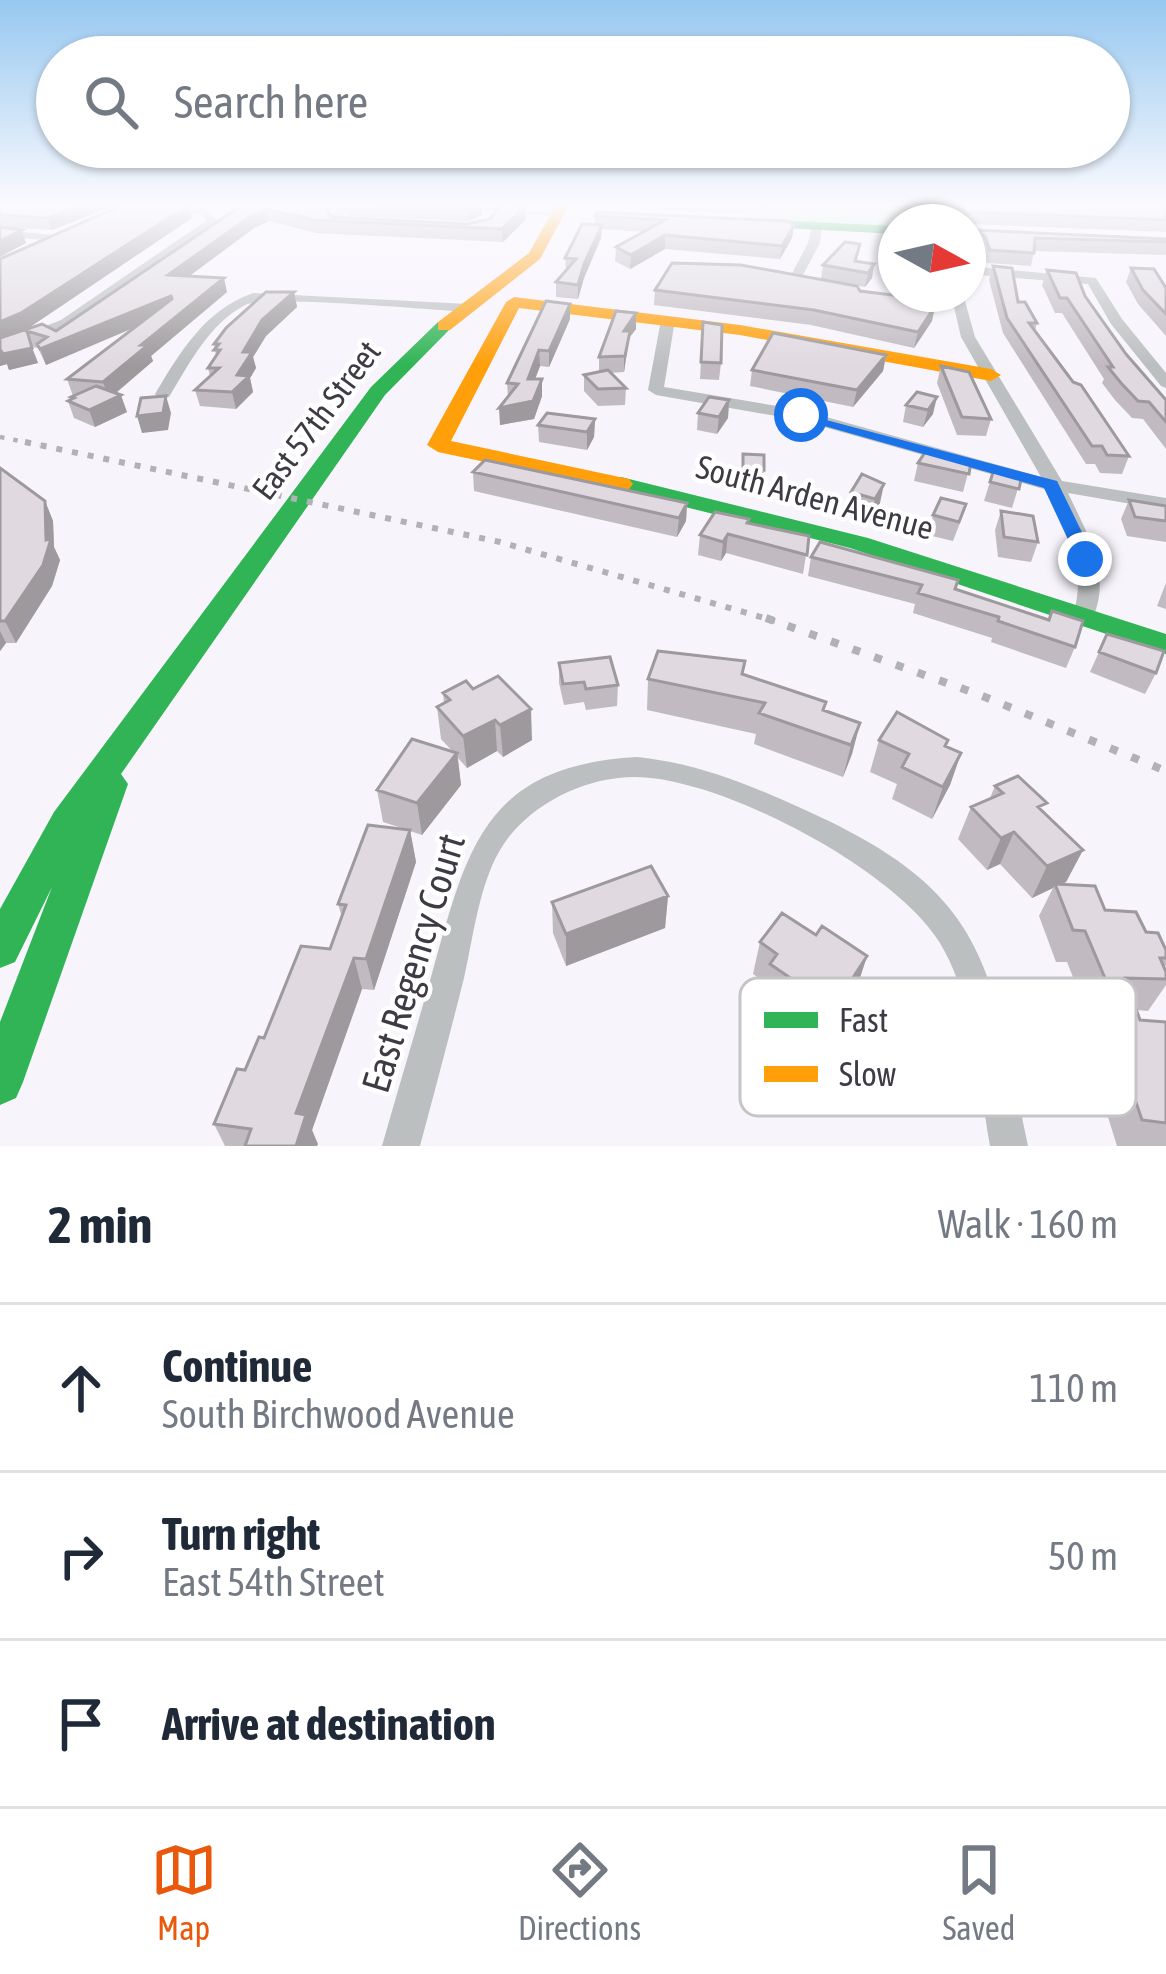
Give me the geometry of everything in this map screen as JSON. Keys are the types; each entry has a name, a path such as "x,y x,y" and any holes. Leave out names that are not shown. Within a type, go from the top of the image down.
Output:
{"street":[{"path":"0,349 66,323 160,258"},
{"name":"East 57th Street","path":"0,949 68,822 399,366 532,258"},
{"path":"794,283 806,258"},
{"path":"986,272 1092,281 1116,321 1166,383"},
{"path":"772,279 817,287"},
{"path":"164,394 191,344 235,305 253,297 468,308"},
{"name":"South Arden Avenue","path":"668,320 514,302 438,445 726,507 1084,614 1166,644"},
{"path":"961,312 1085,559 1091,585 1084,614"},
{"path":"991,374 668,320 656,390 801,415 1051,484 1166,504"},
{"name":"East 57th Street","path":"0,1082 86,839 110,784 154,707"},
{"name":"East Regency Court","path":"401,1146 475,878 496,831 553,787 604,767 710,778 858,847 908,883 946,924 975,978"},
{"name":"East Regency Court","path":"1003,1116 1009,1146"}],"building":[{"path":"1,258 106,258 0,322"},
{"path":"163,258 191,258 168,275 224,278 103,382 67,379 171,296 40,349 37,344 47,337 27,331 32,348 3,354 0,349 0,338 42,324 56,331"},
{"path":"570,258 587,258 578,285 556,282 576,259"},
{"path":"829,258 874,264 868,273 823,265"},
{"path":"672,263 741,265 878,293 878,312 931,312 918,332 814,310 655,290"},
{"path":"993,266 1012,268 1018,302 1025,302 1037,323 1029,323 1073,382 1081,385 1129,456 1107,455 1102,446 1092,446 1007,318"},
{"path":"1131,268 1154,269 1166,288 1166,314 1143,290"},
{"path":"1047,270 1076,273 1085,296 1126,354 1166,400 1166,422 1149,402 1138,401 1108,367 1113,367 1067,298 1060,298"},
{"path":"266,292 294,292 262,320 243,352 252,352 237,375 249,376 232,392 195,390 219,368 208,368 220,350 214,350 219,344 214,344"},
{"path":"546,301 570,304 549,351 539,350 528,379 542,379 533,401 499,408 518,384 507,383"},
{"path":"616,311 636,313 624,331 630,331 625,356 599,357"},
{"path":"703,322 722,325 721,363 701,362"},
{"path":"773,333 886,355 857,390 752,370"},
{"path":"941,366 969,372 991,419 962,417"},
{"path":"608,370 626,388 598,389 584,375"},
{"path":"96,386 121,395 89,410 68,401 71,397"},
{"path":"917,392 937,397 928,410 906,405"},
{"path":"166,396 163,413 137,416 141,398"},
{"path":"709,397 729,400 719,417 698,413"},
{"path":"547,413 595,419 587,432 538,425"},
{"path":"926,451 971,462 969,474 918,463"},
{"path":"743,454 764,455 764,470 743,468"},
{"path":"485,460 687,503 679,518 473,472"},
{"path":"0,468 45,501 46,540 51,539 43,565 5,621 0,621"},
{"path":"994,469 1022,475 1019,489 990,482"},
{"path":"862,474 884,484 875,499 851,492"},
{"path":"941,498 966,504 959,522 933,515"},
{"path":"1129,500 1166,506 1166,521 1135,517"},
{"path":"1001,511 1033,516 1038,542 1004,537"},
{"path":"715,512 809,536 807,555 728,534 723,542 700,535"},
{"path":"820,542 958,580 955,589 1049,620 1052,611 1083,621 1075,647 998,621 999,617 918,593 922,585 811,557"},
{"path":"1107,634 1164,651 1156,673 1099,652"},
{"path":"658,651 745,661 742,674 826,702 823,710 860,723 851,745 759,713 765,703 648,679"},
{"path":"610,657 618,685 586,689 584,682 563,684 559,663"},
{"path":"498,676 531,709 463,736 437,707 450,700 443,693 466,681 473,689"},
{"path":"897,712 948,740 945,746 961,753 943,787 902,767 909,754 879,740"},
{"path":"412,739 457,753 417,803 377,790"},
{"path":"1018,776 1047,803 1038,807 1083,850 1047,866 1014,832 1001,838 971,807 1003,793 995,786"},
{"path":"368,825 410,830 366,959 354,958 296,1113 306,1115 296,1146 245,1146 251,1129 214,1124 237,1069 245,1070 259,1037 264,1038 301,946 330,949 346,905 338,904"},
{"path":"651,866 668,896 566,934 552,902"},
{"path":"1055,884 1095,886 1105,910 1136,912 1146,932 1158,933 1166,950 1166,958 1160,958 1166,979 1105,978 1085,931 1073,930"},
{"path":"782,913 816,935 822,926 867,956 853,978 790,978 770,964 777,954 760,942"},
{"path":"1136,1009 1140,1020 1166,1022 1166,1123 1142,1120 1136,1102"}],"railway":[{"path":"0,437 25,442"},
{"path":"25,442 40,445"},
{"path":"25,442 500,542 772,620"},
{"path":"766,618 772,620"},
{"path":"772,620 980,695 1166,771"}],"traffic: fast":[{"path":"0,949 67,822 378,391 444,326"},
{"path":"621,484 859,543 1166,644"},
{"path":"0,1082 110,784"}],"traffic: slow":[{"path":"444,326 532,258"},
{"path":"621,484 438,445 514,302 740,330 991,375"}],"route":[{"path":"801,415 1051,484 1085,559"}]}
